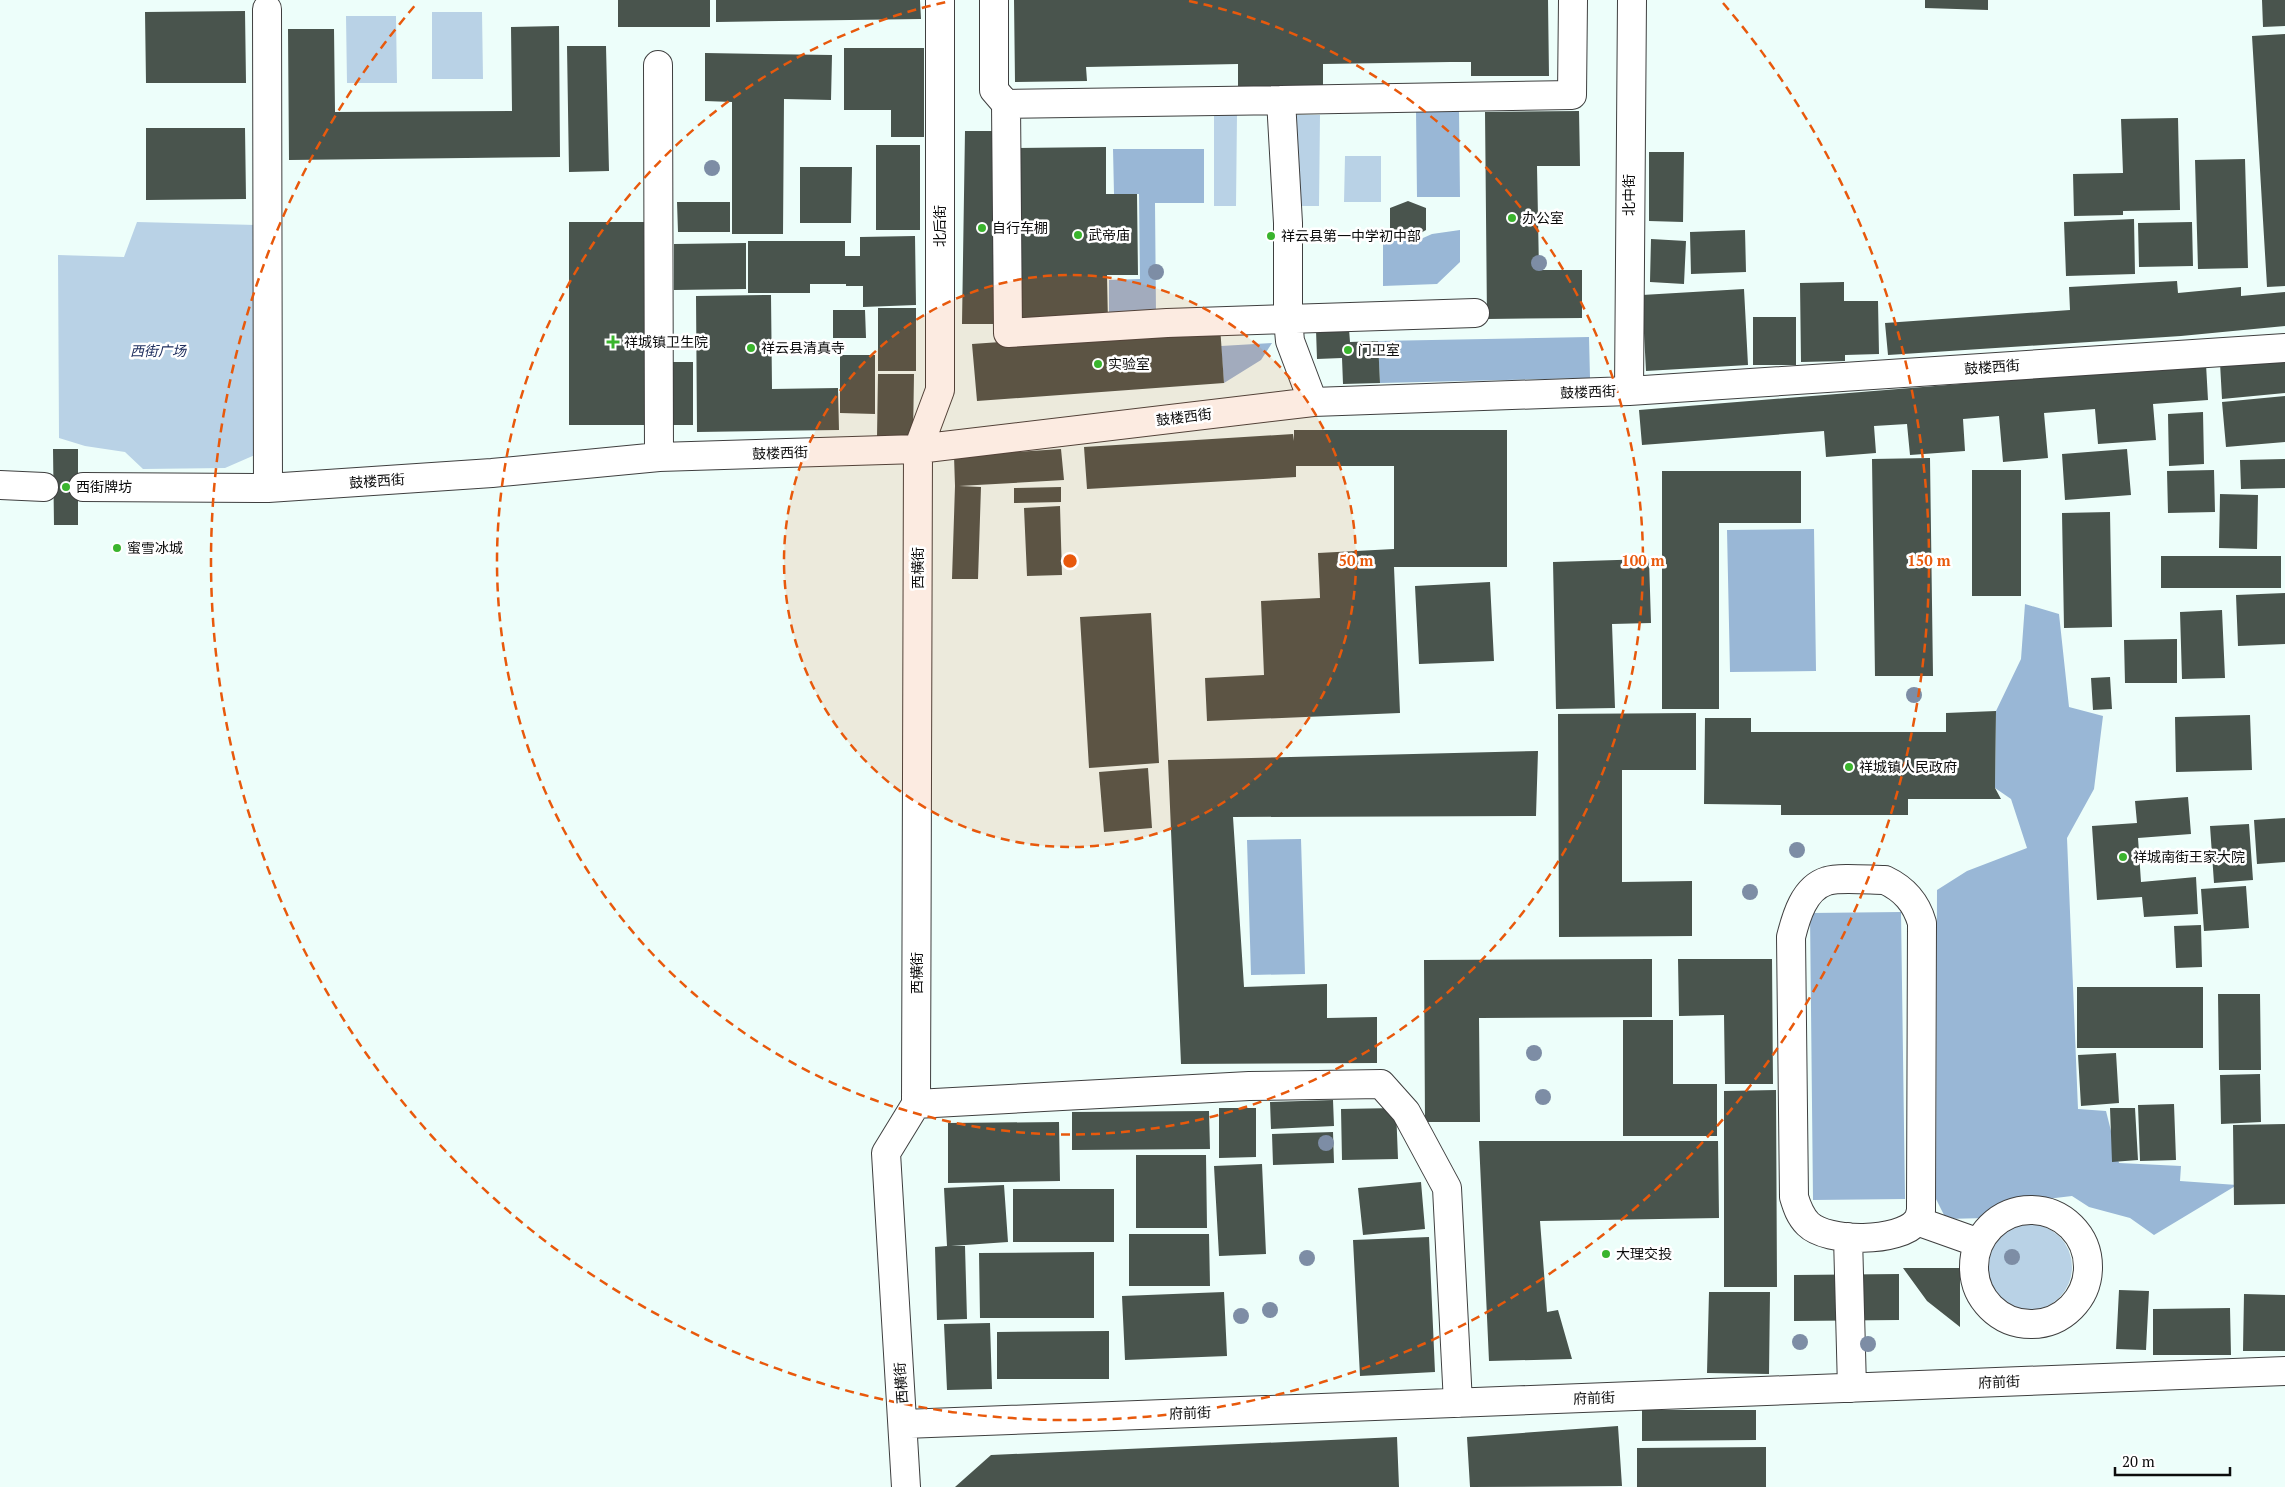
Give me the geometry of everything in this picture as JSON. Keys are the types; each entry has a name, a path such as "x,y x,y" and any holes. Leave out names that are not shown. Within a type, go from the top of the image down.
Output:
{"street":[{"name":"北后街","path":"918,449 940,390 940,0"},
{"path":"994,0 994,90 1006,104 1008,332 1080,330 1167,323 1475,313"},
{"path":"1006,104 1572,95 1573,0"},
{"name":"北中街","path":"1632,0 1635,390"},
{"path":"267,9 268,488"},
{"path":"658,66 659,457"},
{"path":"1281,100 1288,223 1288,319 1290,341 1313,402"},
{"name":"鼓楼西街","path":"83,487 268,488 492,473 659,457 918,449 1313,402 1635,390 2285,348"},
{"name":"西横街","path":"906,1487 904,1424 886,1153 916,1104 918,449"},
{"path":"0,485 44,487"},
{"path":"1885,880 1910,898 1919,912 1922,922 1923,1196 1917,1221 1903,1231 1889,1236 1848,1237 1827,1235 1809,1225 1799,1212 1794,1197 1791,937 1798,911 1809,894 1827,881 1885,880"},
{"path":"916,1104 1249,1086 1381,1084 1406,1112 1446,1188 1458,1403"},
{"path":"2025,1210 2044,1211 2062,1219 2076,1232 2086,1249 2089,1269 2085,1288 2075,1304 2060,1316 2043,1323 2025,1324 2007,1319 1992,1310 1981,1295 1975,1278 1974,1261 1979,1243 1990,1227 2006,1216 2025,1210"},
{"path":"1917,1221 1979,1243"},
{"path":"1848,1237 1852,1388"},
{"name":"府前街","path":"904,1424 2285,1371"}],"green space":[{"path":"432,12 482,12 483,79 432,79"},
{"path":"346,16 396,16 397,83 347,83"},
{"path":"1214,114 1237,114 1236,206 1214,206"},
{"path":"1297,115 1320,115 1319,206 1297,206"},
{"path":"1345,156 1381,156 1381,202 1344,202"},
{"name":"西街广场","path":"137,222 257,225 257,454 225,468 143,469 125,452 85,446 59,438 58,255 124,257"},
{"path":"2029,1224 2045,1228 2059,1237 2068,1251 2072,1267 2068,1283 2059,1297 2045,1306 2029,1310 2013,1306 1999,1297 1990,1283 1986,1267 1990,1251 1999,1237 2013,1228"}],"shaded area":[{"path":"1416,110 1459,110 1460,197 1417,197"},
{"path":"1113,149 1204,149 1204,203 1155,203 1156,315 1109,316 1109,280 1140,279 1139,194 1114,194"},
{"path":"1460,230 1460,262 1437,284 1383,286 1383,237 1414,242 1432,234"},
{"path":"1589,337 1590,378 1380,383 1378,341"},
{"path":"1272,343 1261,360 1224,383 1221,346"},
{"path":"1814,529 1816,671 1730,672 1727,530"},
{"path":"2025,604 2059,614 2069,707 2103,716 2094,789 2067,838 2078,1109 2106,1111 2119,1163 2181,1166 2180,1181 2237,1185 2154,1235 2130,1218 2089,1207 2072,1196 2029,1201 1986,1218 1946,1219 1936,1199 1937,890 1967,871 2027,848 2011,799 1995,788 1996,711 2021,659"},
{"path":"1301,839 1305,974 1251,975 1247,840"},
{"path":"1901,912 1905,1199 1813,1200 1810,913"}],"building":[{"path":"618,0 710,0 710,27 618,27"},
{"path":"716,0 920,0 921,19 716,22"},
{"path":"1014,0 1548,0 1549,76 1471,76 1471,62 1323,64 1323,91 1238,93 1238,64 1086,67 1087,81 1015,82"},
{"path":"1925,0 1988,0 1988,10 1925,8"},
{"path":"2262,0 2285,0 2285,26 2263,27"},
{"path":"245,11 246,83 146,83 145,12"},
{"path":"559,26 560,157 289,160 288,29 334,29 335,112 512,111 511,27"},
{"path":"2285,34 2285,286 2267,287 2252,36"},
{"path":"567,46 606,46 609,171 569,172"},
{"path":"844,48 924,48 924,137 891,137 891,110 844,110"},
{"path":"705,53 832,55 831,100 784,99 783,234 732,234 732,102 705,101"},
{"name":"办公室","path":"1579,111 1580,166 1537,166 1539,270 1582,270 1582,318 1487,319 1485,112"},
{"path":"2178,118 2180,210 2123,211 2123,215 2074,216 2073,174 2123,173 2121,119"},
{"path":"146,128 245,128 246,199 146,200"},
{"name":"自行车棚","path":"965,131 1003,131 1000,324 962,324"},
{"path":"876,145 920,145 920,230 876,230"},
{"name":"武帝庙","path":"1106,147 1106,194 1137,194 1138,275 1107,275 1108,324 1019,324 1017,148"},
{"path":"1649,152 1684,152 1683,222 1649,221"},
{"path":"2245,159 2248,268 2198,269 2195,160"},
{"path":"800,167 852,167 851,223 800,223"},
{"path":"1408,201 1426,208 1426,230 1410,239 1390,231 1390,208"},
{"path":"677,202 730,202 730,232 678,232"},
{"path":"2134,219 2135,274 2066,276 2064,222"},
{"path":"569,222 648,222 648,362 693,362 693,425 569,425"},
{"path":"2192,222 2193,266 2139,267 2138,223"},
{"path":"1745,230 1746,272 1691,274 1690,232"},
{"path":"915,236 916,305 863,307 863,286 846,286 846,284 810,284 810,293 748,293 748,241 845,241 845,256 860,256 860,237"},
{"path":"1651,239 1686,241 1684,284 1650,282"},
{"path":"746,243 746,289 674,290 674,244"},
{"path":"2177,281 2178,293 2241,287 2241,296 2285,292 2285,326 2181,336 1888,355 1885,323 2070,310 2069,287"},
{"path":"1844,282 1844,301 1878,301 1879,354 1845,355 1845,361 1801,362 1800,283"},
{"path":"1744,289 1748,365 1646,371 1642,295"},
{"path":"771,295 772,389 838,388 839,430 697,432 696,296"},
{"path":"878,308 916,308 916,371 878,371"},
{"path":"833,310 865,310 866,338 833,338"},
{"path":"1753,317 1796,317 1796,365 1753,365"},
{"name":"实验室","path":"1220,326 1224,383 977,401 972,344"},
{"name":"门卫室","path":"1349,329 1350,342 1378,341 1380,383 1343,384 1342,358 1317,359 1316,330"},
{"path":"840,355 875,355 875,414 840,413"},
{"path":"2285,358 2285,393 2222,399 2220,363"},
{"path":"2206,364 2208,400 2153,404 2156,440 2098,444 2095,409 2044,413 2048,458 2003,462 1999,416 1963,419 1965,451 1910,455 1907,424 1874,426 1876,453 1826,457 1824,431 1642,445 1639,410"},
{"path":"878,374 914,374 913,437 877,437"},
{"path":"2285,396 2285,442 2226,447 2222,402"},
{"path":"2203,412 2204,464 2169,466 2168,414"},
{"path":"1294,430 1507,430 1507,567 1394,567 1400,713 1207,721 1205,678 1264,675 1261,601 1320,598 1318,553 1394,549 1394,466 1296,466 1296,477 1087,489 1084,447 1293,434 1294,441"},
{"name":"西街牌坊","path":"53,449 78,449 78,525 54,525"},
{"path":"1061,449 1064,480 959,486 981,487 978,579 952,579 954,456"},
{"path":"2127,449 2131,495 2065,500 2062,454"},
{"path":"1930,458 1933,676 1875,676 1872,459"},
{"path":"2285,459 2285,488 2241,489 2240,460"},
{"path":"1972,470 2021,470 2021,596 1972,596"},
{"path":"2214,470 2215,512 2168,513 2167,471"},
{"path":"1662,471 1801,471 1801,523 1719,523 1719,709 1662,709"},
{"path":"1061,487 1061,502 1014,503 1014,488"},
{"path":"2220,494 2258,495 2257,549 2219,548"},
{"path":"1060,506 1062,575 1027,576 1024,508"},
{"path":"2110,512 2112,627 2064,628 2062,513"},
{"path":"2161,556 2281,556 2281,588 2161,588"},
{"path":"1649,559 1651,623 1612,624 1615,708 1556,709 1553,562"},
{"path":"1490,582 1494,661 1419,664 1415,586"},
{"path":"2285,593 2285,644 2238,646 2236,595"},
{"path":"2222,610 2225,678 2182,679 2180,612"},
{"path":"1151,613 1159,763 1089,768 1080,617"},
{"path":"2177,639 2177,683 2125,683 2124,640"},
{"path":"2110,677 2112,709 2093,710 2091,678"},
{"path":"1996,711 1995,788 2001,799 1908,799 1908,815 1781,815 1781,805 1704,804 1705,718 1751,718 1751,732 1946,732 1946,713"},
{"path":"1696,713 1696,770 1622,770 1622,882 1692,881 1692,936 1559,937 1558,714"},
{"path":"2250,715 2252,770 2176,772 2175,717"},
{"path":"1538,751 1536,816 1233,817 1244,987 1327,984 1327,1018 1377,1017 1377,1063 1181,1064 1168,760"},
{"path":"1148,768 1152,828 1104,832 1099,772"},
{"path":"2188,797 2191,834 2138,838 2141,882 2196,877 2198,914 2144,917 2142,897 2097,900 2092,826 2137,823 2135,801"},
{"path":"2285,818 2285,862 2257,864 2254,820"},
{"path":"2249,824 2253,880 2214,883 2210,826"},
{"path":"2246,886 2249,928 2204,931 2201,889"},
{"path":"2201,925 2202,967 2176,968 2174,926"},
{"path":"1652,959 1652,1017 1479,1018 1480,1122 1425,1122 1424,960"},
{"path":"1678,959 1772,959 1773,1084 1725,1084 1724,1015 1679,1016"},
{"path":"2077,987 2203,987 2203,1048 2077,1048"},
{"path":"2218,994 2260,994 2261,1070 2219,1070"},
{"path":"1623,1020 1673,1020 1673,1084 1717,1084 1717,1136 1623,1136"},
{"path":"2116,1053 2119,1103 2081,1106 2078,1055"},
{"path":"2260,1074 2261,1122 2221,1124 2220,1075"},
{"path":"1776,1090 1777,1287 1724,1287 1724,1091"},
{"path":"1333,1100 1334,1126 1271,1129 1270,1102"},
{"path":"2174,1104 2176,1160 2140,1161 2138,1105"},
{"path":"1219,1108 1256,1108 1256,1157 1219,1158"},
{"path":"1396,1108 1398,1159 1342,1160 1341,1109"},
{"path":"2110,1108 2135,1108 2138,1160 2112,1162"},
{"path":"1209,1111 1210,1149 1072,1150 1072,1112"},
{"path":"1059,1122 1060,1181 948,1183 948,1123"},
{"path":"2285,1124 2285,1204 2234,1205 2233,1125"},
{"path":"1333,1132 1334,1163 1273,1165 1272,1134"},
{"path":"1479,1141 1718,1141 1719,1218 1540,1221 1547,1312 1558,1310 1572,1359 1489,1361"},
{"path":"1136,1155 1206,1155 1207,1228 1136,1228"},
{"path":"1262,1164 1266,1254 1219,1256 1214,1166"},
{"path":"1421,1182 1425,1229 1363,1235 1358,1188"},
{"path":"1004,1185 1008,1242 951,1246 965,1246 967,1319 937,1320 935,1247 947,1246 944,1188"},
{"path":"1013,1189 1114,1189 1114,1242 1013,1242"},
{"path":"1129,1234 1209,1234 1210,1286 1129,1286"},
{"path":"1429,1237 1435,1372 1360,1376 1353,1240"},
{"path":"1094,1252 1094,1318 980,1318 979,1253"},
{"path":"1903,1268 1960,1268 1960,1327 1927,1301"},
{"path":"1899,1274 1899,1320 1794,1321 1794,1275"},
{"path":"2119,1290 2149,1291 2146,1350 2116,1349"},
{"path":"1224,1292 1227,1356 1125,1360 1122,1296"},
{"path":"1709,1292 1770,1292 1769,1374 1707,1373"},
{"path":"2244,1294 2285,1295 2285,1351 2243,1351"},
{"path":"2230,1308 2231,1355 2153,1355 2153,1309"},
{"path":"990,1323 992,1389 947,1390 944,1324"},
{"path":"1109,1331 1109,1379 997,1379 997,1332"},
{"path":"1642,1410 1756,1410 1756,1440 1642,1441"},
{"path":"1618,1426 1622,1486 1470,1487 1467,1437"},
{"path":"1397,1437 1399,1487 955,1487 991,1455"},
{"path":"1766,1447 1766,1487 1637,1487 1637,1448"}],"place":[{"name":"办公室","path":"1512,218"},
{"name":"自行车棚","path":"982,228"},
{"name":"武帝庙","path":"1078,235"},
{"name":"祥云县第一中学初中部","path":"1271,236"},
{"name":"祥城镇卫生院","path":"613,342"},
{"name":"祥云县清真寺","path":"751,348"},
{"name":"门卫室","path":"1348,350"},
{"name":"实验室","path":"1098,364"},
{"name":"西街牌坊","path":"66,487"},
{"name":"蜜雪冰城","path":"117,548"},
{"name":"祥城镇人民政府","path":"1849,767"},
{"name":"祥城南街王家大院","path":"2123,857"},
{"name":"大理交投","path":"1606,1254"}]}
